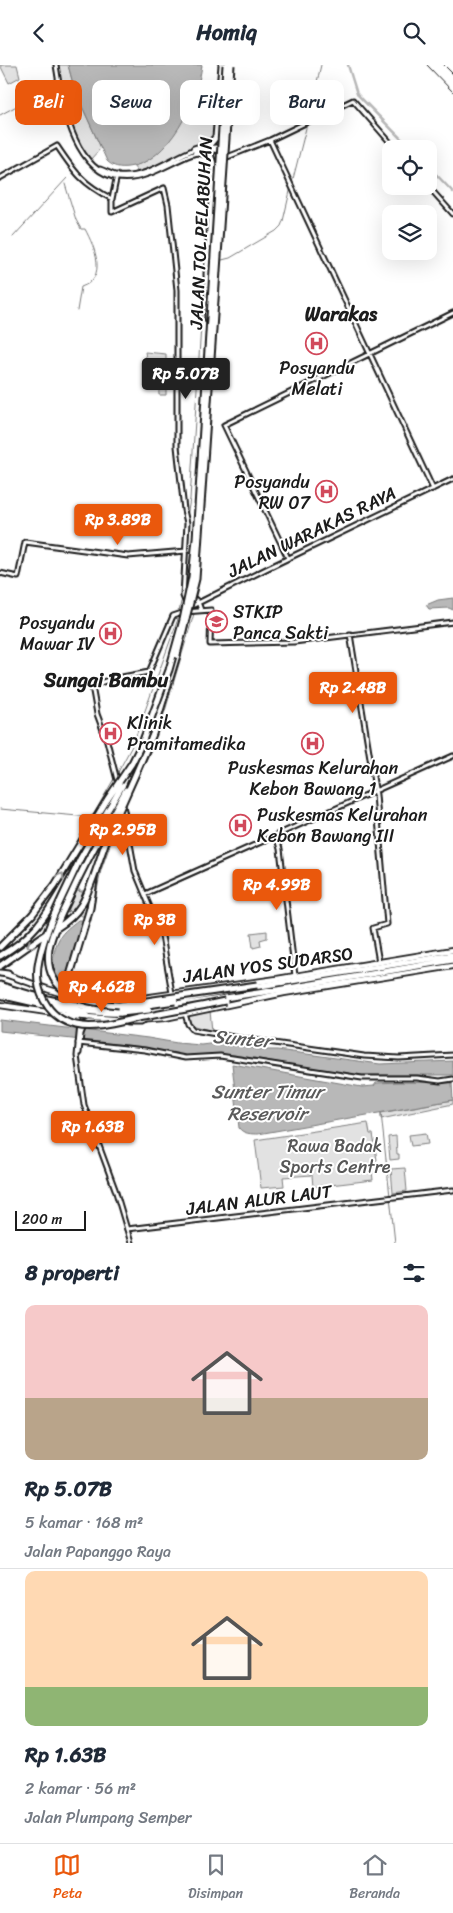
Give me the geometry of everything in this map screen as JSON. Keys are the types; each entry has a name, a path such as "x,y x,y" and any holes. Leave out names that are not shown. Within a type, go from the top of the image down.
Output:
{"highway":[{"path":"195,151 210,144 216,137 222,65"},
{"name":"JALAN TOL PELABUHAN","path":"80,859 122,786 151,722 183,620 192,577 226,65"},
{"name":"JALAN TOL PELABUHAN","path":"137,771 153,734 177,655 196,579 231,65"},
{"path":"195,151 210,154 213,158 214,167 207,287 209,342"},
{"path":"0,947 24,924 55,885 132,763"},
{"path":"0,966 74,916 84,902 109,833 137,771"},
{"path":"137,771 82,872 53,934 49,965 54,978 64,991 81,1000 98,1004 137,1003 373,968 375,966 453,952"},
{"path":"0,956 36,929 52,907 80,859"},
{"path":"80,859 41,950 37,970 37,982 42,999 60,1018 76,1025 98,1026 193,1008 255,993"},
{"path":"95,873 90,908 69,973 69,988 74,995 136,999 142,1011 140,1015 104,1019"},
{"name":"JALAN YOS SUDARSO","path":"8,974 69,996 102,1000 136,999 453,952"},
{"path":"0,990 76,1010 100,1013 255,993 453,960"},
{"name":"JALAN YOS SUDARSO","path":"0,1005 62,1015 146,1020 185,1014 284,993 453,966"},
{"path":"0,973 8,974"},
{"path":"0,985 75,1004 121,1011 259,985"},
{"path":"0,995 88,1017"},
{"path":"152,996 148,1009 151,1016 156,1018"}],"street":[{"path":"56,65 59,88 72,132 88,160 97,168 117,177 147,171 195,151 216,147 220,149 225,159 270,140 353,100 388,140"},
{"path":"270,140 433,489"},
{"path":"0,178 57,146 78,176 89,186 112,199"},
{"path":"117,177 112,199 112,211 164,188 168,205 177,289 177,446 187,519 184,551 184,601 186,610 194,610 198,605"},
{"path":"436,195 453,214"},
{"path":"288,558 224,425 452,314"},
{"name":"JALAN WARAKAS RAYA","path":"146,896 133,864 124,809 107,741 96,714 92,686 111,679 149,672 170,619 173,616 288,558 453,479"},
{"path":"0,573 18,577 25,542 128,556 184,551"},
{"path":"184,591 198,605 211,610 210,645 286,642 453,622"},
{"path":"350,634 376,793 386,910 386,925 373,928 379,962"},
{"path":"172,993 162,936 146,896 376,793 453,756"},
{"path":"277,837 294,976"},
{"path":"185,1014 188,1024 193,1030 239,1039 364,1056 399,1058 453,1055"},
{"path":"62,1015 78,1021 81,1028 78,1058 84,1105 110,1172 131,1243"},
{"path":"81,1028 89,1022 135,1023 146,1020"},
{"path":"79,1042 145,1050 185,1058 226,1057 362,1078 417,1078 440,1081 453,1079"},
{"name":"JALAN ALUR LAUT","path":"127,1229 453,1190"}],"green space":[{"path":"0,65 17,65 20,77 9,83"},
{"path":"56,65 68,65 72,80 59,80"},
{"path":"82,106 101,148 89,161 76,139 70,125 82,125"},
{"path":"180,124 214,125 212,151 197,152 141,176 133,166 149,159 159,151"},
{"path":"145,352 166,354 166,395 159,395 158,377 146,358"},
{"path":"77,891 95,895 88,918 68,911"},
{"path":"267,931 267,938 260,940 261,946 253,948 251,933"},
{"path":"210,1011 212,1031 191,1025 188,1014"},
{"path":"453,1100 453,1104 381,1119 381,1113"},
{"name":"Rawa Badak Sports Centre","path":"368,1123 370,1134 373,1134 377,1160 371,1161 373,1180 313,1187 312,1175 283,1177 284,1186 261,1188 255,1140"},
{"path":"426,1133 428,1144 411,1146 409,1135"},
{"path":"396,1136 399,1159 390,1160 388,1137"},
{"path":"405,1168 407,1191 393,1193 391,1169"}],"water":[{"path":"68,65 202,65 199,80 180,80 181,125 179,128 156,154 143,163 128,167 114,166 107,161 82,106 82,80 72,80"},
{"path":"453,598 453,610 449,608 429,609 426,605 438,600"},
{"path":"78,920 83,922 66,977 66,989 57,979 53,959 54,952 61,936"},
{"path":"0,1020 177,1043 201,1045 225,1042 262,1050 277,1050 380,1064 453,1061 453,1075 356,1075 234,1055 182,1056 144,1047 0,1031"},
{"name":"Sunter Timur Reservoir","path":"232,1064 362,1087 374,1086 376,1083 452,1083 453,1100 250,1134 239,1128"}],"waterway":[{"path":"317,80 321,65"},
{"path":"348,65 357,94 402,140"},
{"path":"0,115 15,107"},
{"path":"214,125 214,133"},
{"path":"292,183 307,125"},
{"path":"437,175 453,192"},
{"path":"13,237 67,178"},
{"path":"65,184 76,220 81,229 85,229 97,262 97,270 94,277 89,283 81,287 77,311"},
{"path":"222,260 230,258 276,231 281,226 291,187"},
{"path":"187,517 190,499 209,199"},
{"path":"441,487 453,481"},
{"path":"341,534 426,494"},
{"path":"319,545 338,536"},
{"path":"218,595 293,558"},
{"path":"125,806 150,752 165,711 196,607 208,600"},
{"path":"179,612 181,602"},
{"path":"117,774 133,744 178,619"},
{"path":"278,837 453,758"},
{"path":"0,809 89,817 93,815 115,777"},
{"path":"91,921 101,870 122,812"},
{"path":"143,898 275,839"},
{"path":"79,889 79,891 86,891"},
{"path":"381,1113 395,1243"}],"railway":[{"path":"427,65 453,92"},
{"path":"444,65 453,74"}],"place":[{"name":"Posyandu Melati","path":"317,343"},
{"name":"Posyandu RW 07","path":"326,492"},
{"name":"STKIP Panca Sakti","path":"217,622"},
{"name":"Posyandu Mawar IV","path":"111,633"},
{"name":"Klinik Pramitamedika","path":"111,733"},
{"name":"Puskesmas Kelurahan Kebon Bawang 1","path":"313,743"},
{"name":"Puskesmas Kelurahan Kebon Bawang III","path":"241,825"}],"district":[{"name":"Warakas","path":"341,314"},
{"name":"Sungai Bambu","path":"106,680"}],"water label":[{"name":"Sunter","path":"242,1038"}]}
